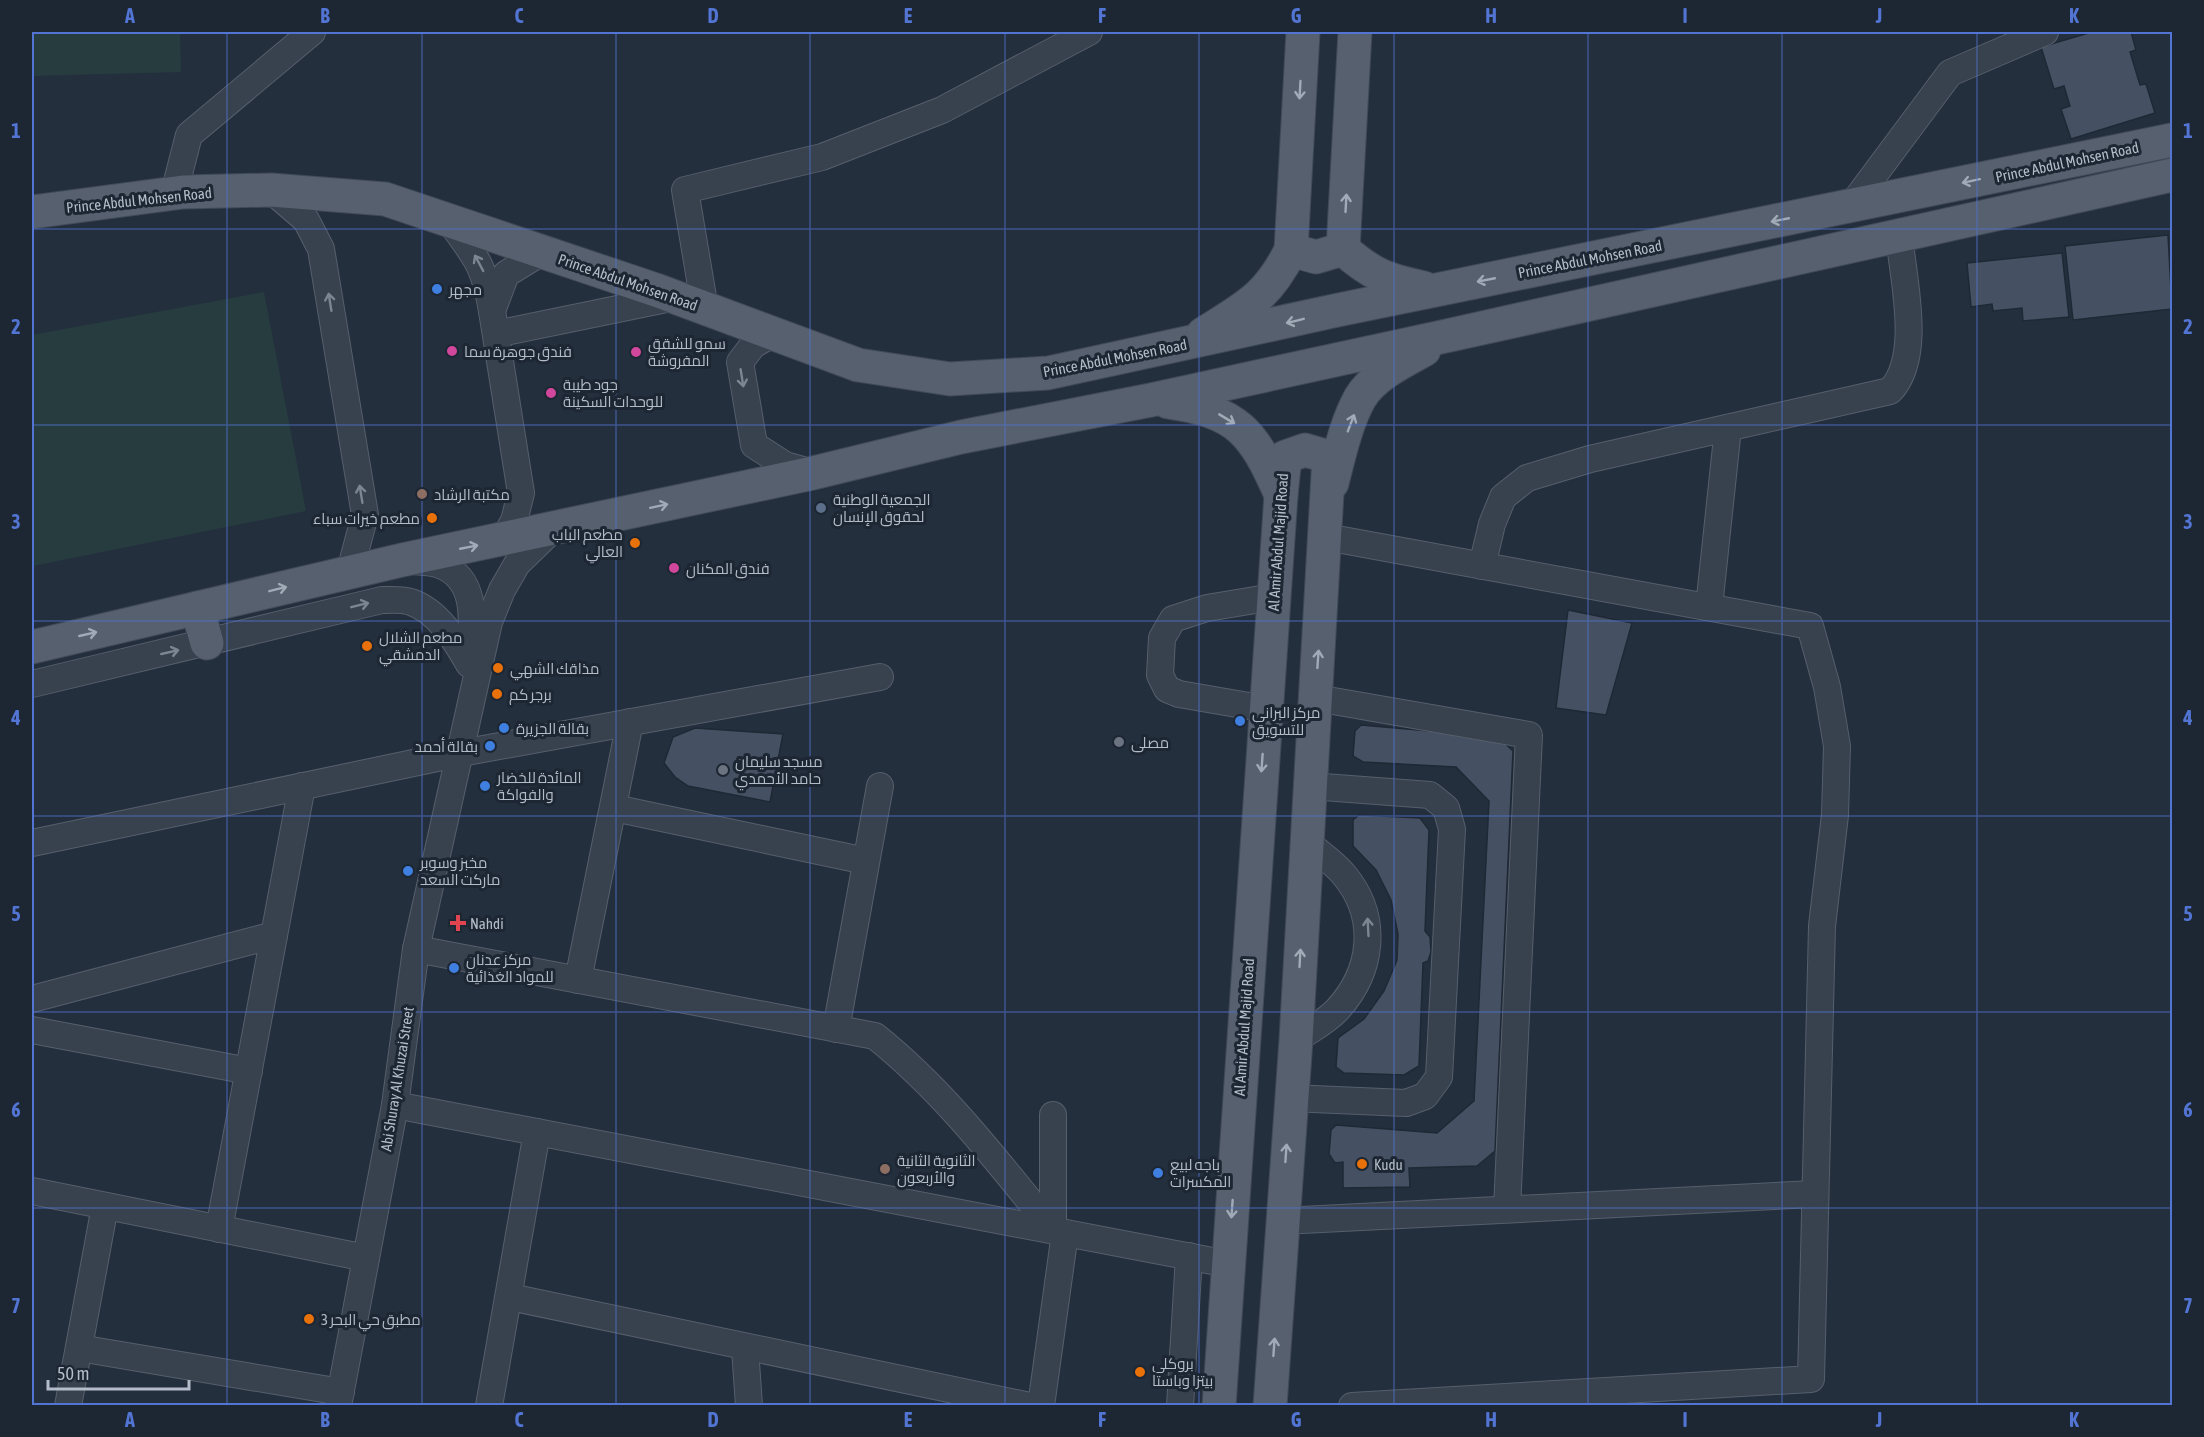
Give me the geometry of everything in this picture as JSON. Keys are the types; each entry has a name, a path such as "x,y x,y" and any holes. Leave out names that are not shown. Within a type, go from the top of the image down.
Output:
{"main road":[{"path":"1188,344 1261,296 1278,276 1291,250 1303,32"},
{"path":"1343,249 1355,32"},
{"name":"Prince Abdul Mohsen Road","path":"32,212 174,193 271,190 385,199 691,303 771,335 858,365 950,379 1048,373 1435,290 2172,140"},
{"path":"32,647 350,571 813,473 961,437 1151,400 1446,336 2172,175"},
{"path":"1291,250 1316,257 1343,249"},
{"path":"1343,249 1359,264 1386,280 1435,290"},
{"path":"1327,499 1341,447 1361,397 1388,370 1446,336"},
{"path":"1151,400 1202,407 1229,418 1251,438 1281,495"},
{"name":"Al Amir Abdul Majid Road","path":"1220,1406 1281,495 1285,457 1305,450 1329,457 1296,1040 1290,1098 1270,1406"},
{"path":"197,608 207,643"}],"street":[{"path":"174,193 189,135 312,32"},
{"path":"494,322 691,303 685,190 833,153 942,110 1089,32"},
{"path":"1851,206 1950,73 2045,32"},
{"path":"271,190 306,220 321,249 365,515 350,571"},
{"path":"450,222 480,262 494,322 521,493 514,521 502,540"},
{"path":"1482,566 1492,524 1503,497 1527,478 1590,459 1890,392 1898,383 1906,366 1909,345 1899,235"},
{"path":"494,322 506,274 542,252"},
{"path":"771,335 753,345 740,362 754,446 785,465 813,473"},
{"path":"1709,607 1728,428"},
{"path":"461,753 489,622 498,601 518,564 559,526 540,513 521,493"},
{"path":"1326,537 1810,626 1827,687 1837,746 1835,804 1822,926 1811,1379 1694,1396 1352,1406"},
{"path":"402,560 441,565 460,577 471,597 472,627 461,753"},
{"path":"1266,709 1179,694 1167,689 1160,675 1162,638 1173,619 1187,613 1273,597"},
{"path":"32,684 382,600 411,602 436,619 455,639 469,664"},
{"path":"32,843 461,753 880,677"},
{"path":"1316,698 1529,735 1507,1209"},
{"path":"578,980 630,722"},
{"name":"Abi Shuray Al Khuzai Street","path":"340,1399 395,1105 416,950 461,753"},
{"path":"219,1229 302,786"},
{"path":"836,1029 880,786"},
{"path":"1290,1098 1406,1103 1425,1096 1439,1077 1452,829 1446,808 1430,795 1310,786"},
{"path":"614,808 866,861"},
{"path":"1296,1040 1336,1011 1357,984 1368,948 1368,919 1359,897 1344,874 1306,842"},
{"path":"32,999 274,935"},
{"path":"416,950 875,1036 902,1058 976,1135 1059,1232"},
{"path":"32,1030 249,1071"},
{"path":"395,1105 1228,1264"},
{"path":"1041,1406 1059,1232 1053,1115"},
{"path":"489,1406 510,1297 537,1132"},
{"path":"32,1191 366,1258"},
{"path":"1282,1221 1815,1194"},
{"path":"68,1406 105,1206"},
{"path":"1180,1406 1189,1256"},
{"path":"510,1297 1030,1406"},
{"path":"79,1348 340,1399"},
{"path":"745,1348 748,1406"}],"green space":[{"path":"32,32 180,32 181,72 32,76"},
{"path":"264,292 306,511 33,566 32,335"}],"building":[{"path":"2092,32 2131,32 2136,50 2130,52 2140,85 2146,84 2155,113 2071,139 2061,109 2070,106 2064,86 2054,89 2041,47"},
{"path":"2168,235 2172,309 2073,320 2065,246"},
{"path":"2062,253 2069,317 2023,321 2022,308 1993,311 1992,304 1971,307 1967,263"},
{"path":"1568,610 1632,623 1606,715 1556,708"},
{"path":"1361,725 1498,737 1513,751 1495,1151 1477,1166 1409,1168 1410,1187 1343,1188 1343,1162 1335,1163 1329,1154 1331,1130 1336,1125 1437,1133 1474,1101 1489,801 1456,767 1363,762 1353,756 1355,731"},
{"name":"مسجد سليمان حامد الأحمدي","path":"695,728 783,734 770,802 688,786 675,777 664,763 673,737"},
{"path":"1359,815 1420,818 1429,830 1425,931 1430,937 1431,952 1428,961 1423,963 1419,1066 1404,1075 1344,1073 1336,1067 1338,1038 1364,1019 1384,991 1397,960 1398,934 1391,900 1376,870 1353,846 1353,820"}],"place":[{"name":"مجهر","path":"437,289"},
{"name":"فندق جوهرة سما","path":"452,351"},
{"name":"سمو للشقق المفروشة","path":"636,352"},
{"name":"جود طيبة للوحدات السكينة","path":"551,393"},
{"name":"مكتبة الرشاد","path":"422,494"},
{"name":"الجمعية الوطنية لحقوق الإنسان","path":"821,508"},
{"name":"مطعم خيرات سباء","path":"432,518"},
{"name":"مطعم الباب العالي","path":"635,543"},
{"name":"فندق المكنان","path":"674,568"},
{"name":"مطعم الشلال الدمشقي","path":"367,646"},
{"name":"مذاقك الشهي","path":"498,668"},
{"name":"برجر كم","path":"497,694"},
{"name":"مركز البراني للتسويق","path":"1240,721"},
{"name":"بقالة الجزيرة","path":"504,728"},
{"name":"مصلى","path":"1119,742"},
{"name":"بقالة أحمد","path":"490,746"},
{"name":"مسجد سليمان حامد الأحمدي","path":"723,770"},
{"name":"المائدة للخضار والفواكة","path":"485,786"},
{"name":"مخبز وسوبر ماركت السعد","path":"408,871"},
{"name":"Nahdi","path":"458,923"},
{"name":"مركز عدنان للمواد الغذائية","path":"454,968"},
{"name":"Kudu","path":"1362,1164"},
{"name":"الثانوية الثانية والأربعون","path":"885,1169"},
{"name":"باجه لبيع المكسرات","path":"1158,1173"},
{"name":"مطبق حي البحر 3","path":"309,1319"},
{"name":"بروكلي بيتزا وباستا","path":"1140,1372"}]}
